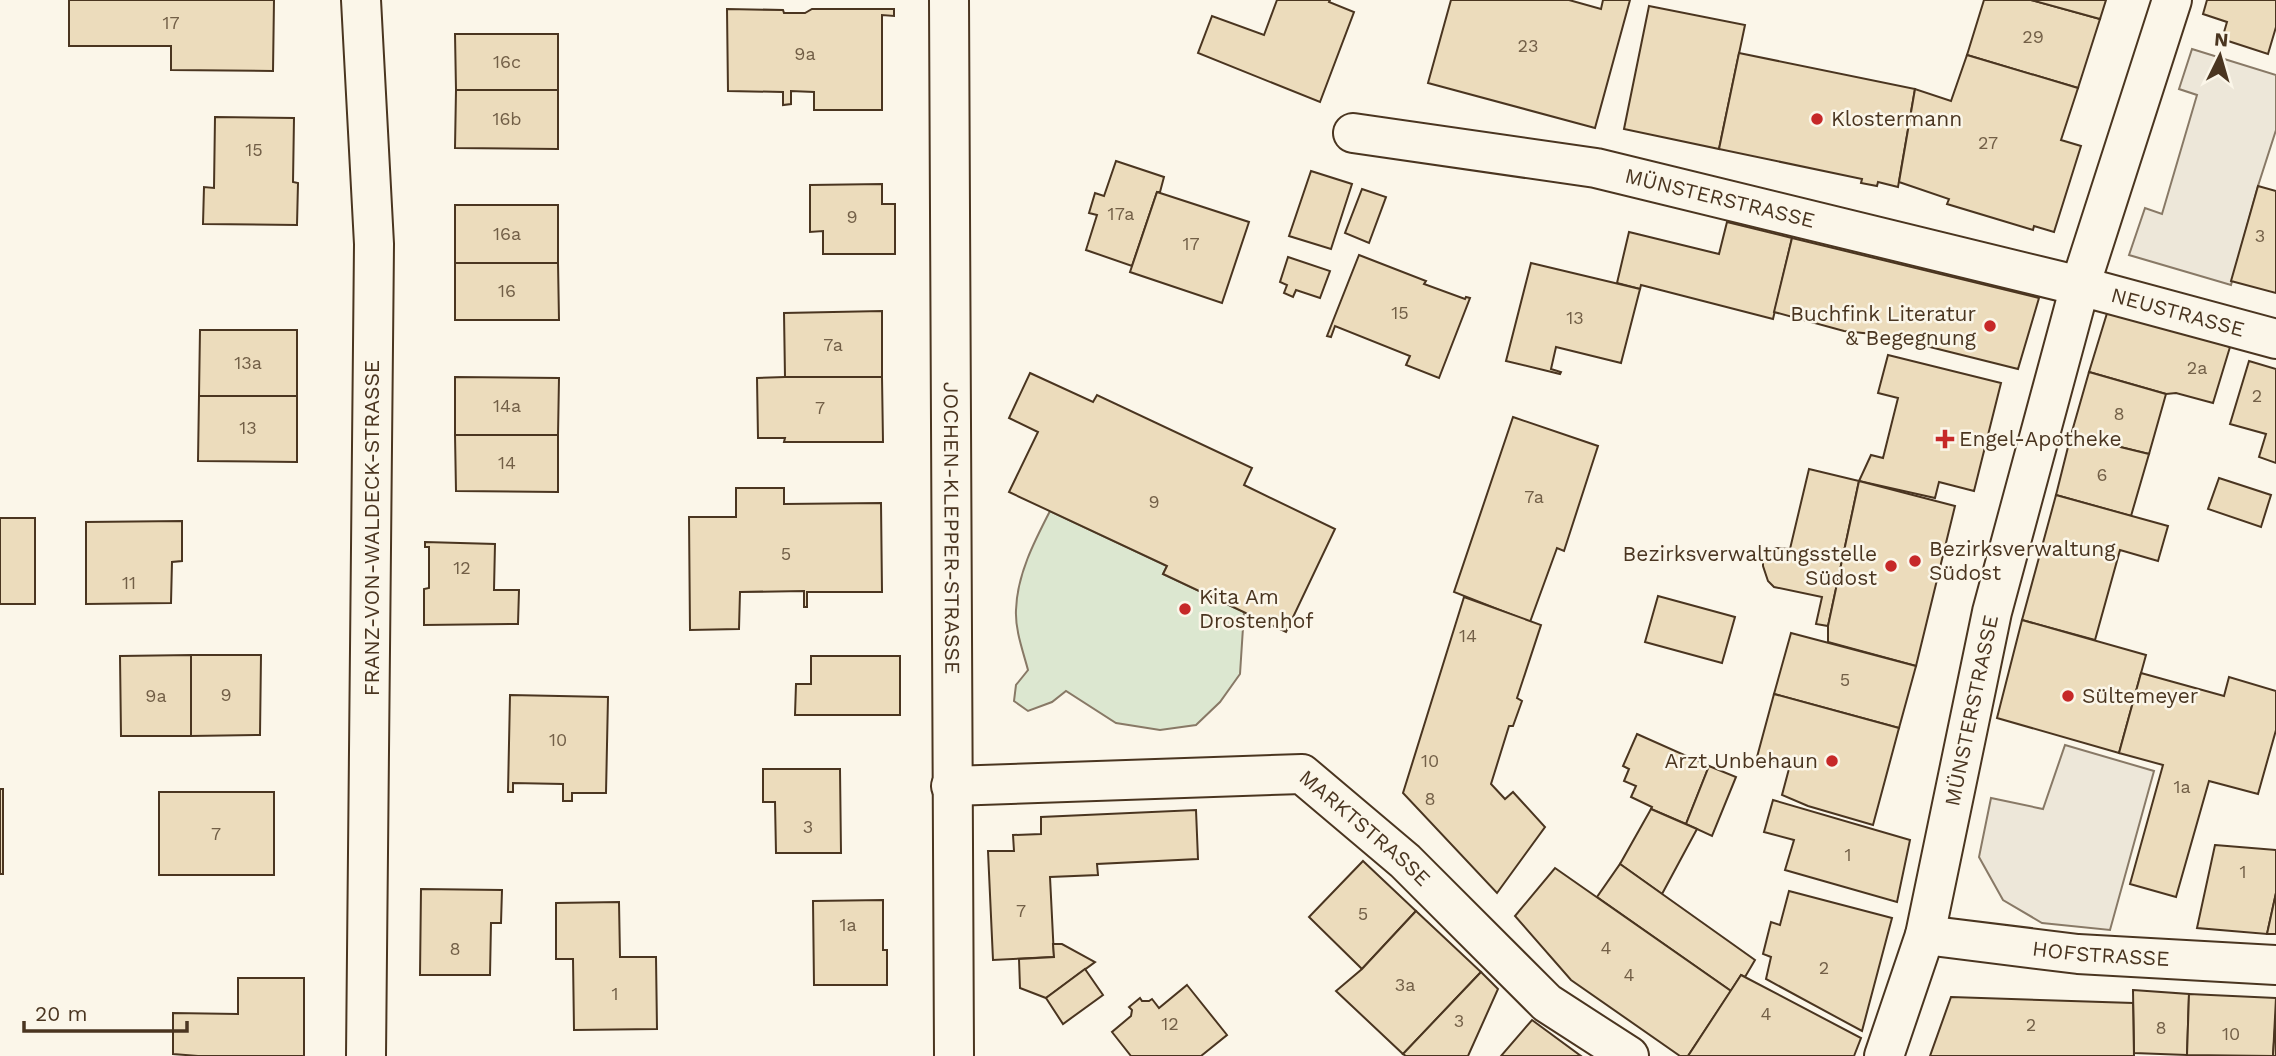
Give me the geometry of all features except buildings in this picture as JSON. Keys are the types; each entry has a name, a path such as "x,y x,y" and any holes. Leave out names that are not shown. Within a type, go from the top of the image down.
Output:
{"street":[{"name":"FRANZ-VON-WALDECK-STRASSE","path":"361,0 374,244 366,1056"},
{"name":"JOCHEN-KLEPPER-STRASSE","path":"949,0 954,1056"},
{"name":"MÜNSTERSTRASSE","path":"1884,1056 1925,935 1992,612 2080,286 2172,0"},
{"name":"MÜNSTERSTRASSE","path":"1353,133 1596,168 2080,286"},
{"name":"NEUSTRASSE","path":"2080,286 2276,339"},
{"name":"MARKTSTRASSE","path":"951,786 1302,774 1405,861 1547,1003 1629,1056"},
{"name":"HOFSTRASSE","path":"1925,935 2078,954 2276,965"}],"green space":[{"path":"1050,511 1167,566 1163,574 1244,612 1240,674 1220,702 1196,725 1160,730 1116,723 1066,691 1052,702 1028,711 1014,701 1016,685 1028,670 1017,625 1019,584 1032,547"}],"shaded area":[{"path":"2192,49 2276,75 2276,130 2231,285 2129,255 2145,208 2162,214 2197,95 2179,89"},
{"path":"2065,745 2154,771 2110,930 2042,923 2003,900 1979,857 1991,798 2043,809"}],"place":[{"name":"Klostermann","path":"1817,119"},
{"name":"Buchfink Literatur & Begegnung","path":"1990,326"},
{"name":"Engel-Apotheke","path":"1945,439"},
{"name":"Bezirksverwaltung Südost","path":"1915,561"},
{"name":"Bezirksverwaltungsstelle Südost","path":"1891,566"},
{"name":"Kita Am Drostenhof","path":"1185,609"},
{"name":"Sültemeyer","path":"2068,696"},
{"name":"Arzt Unbehaun","path":"1832,761"}]}
